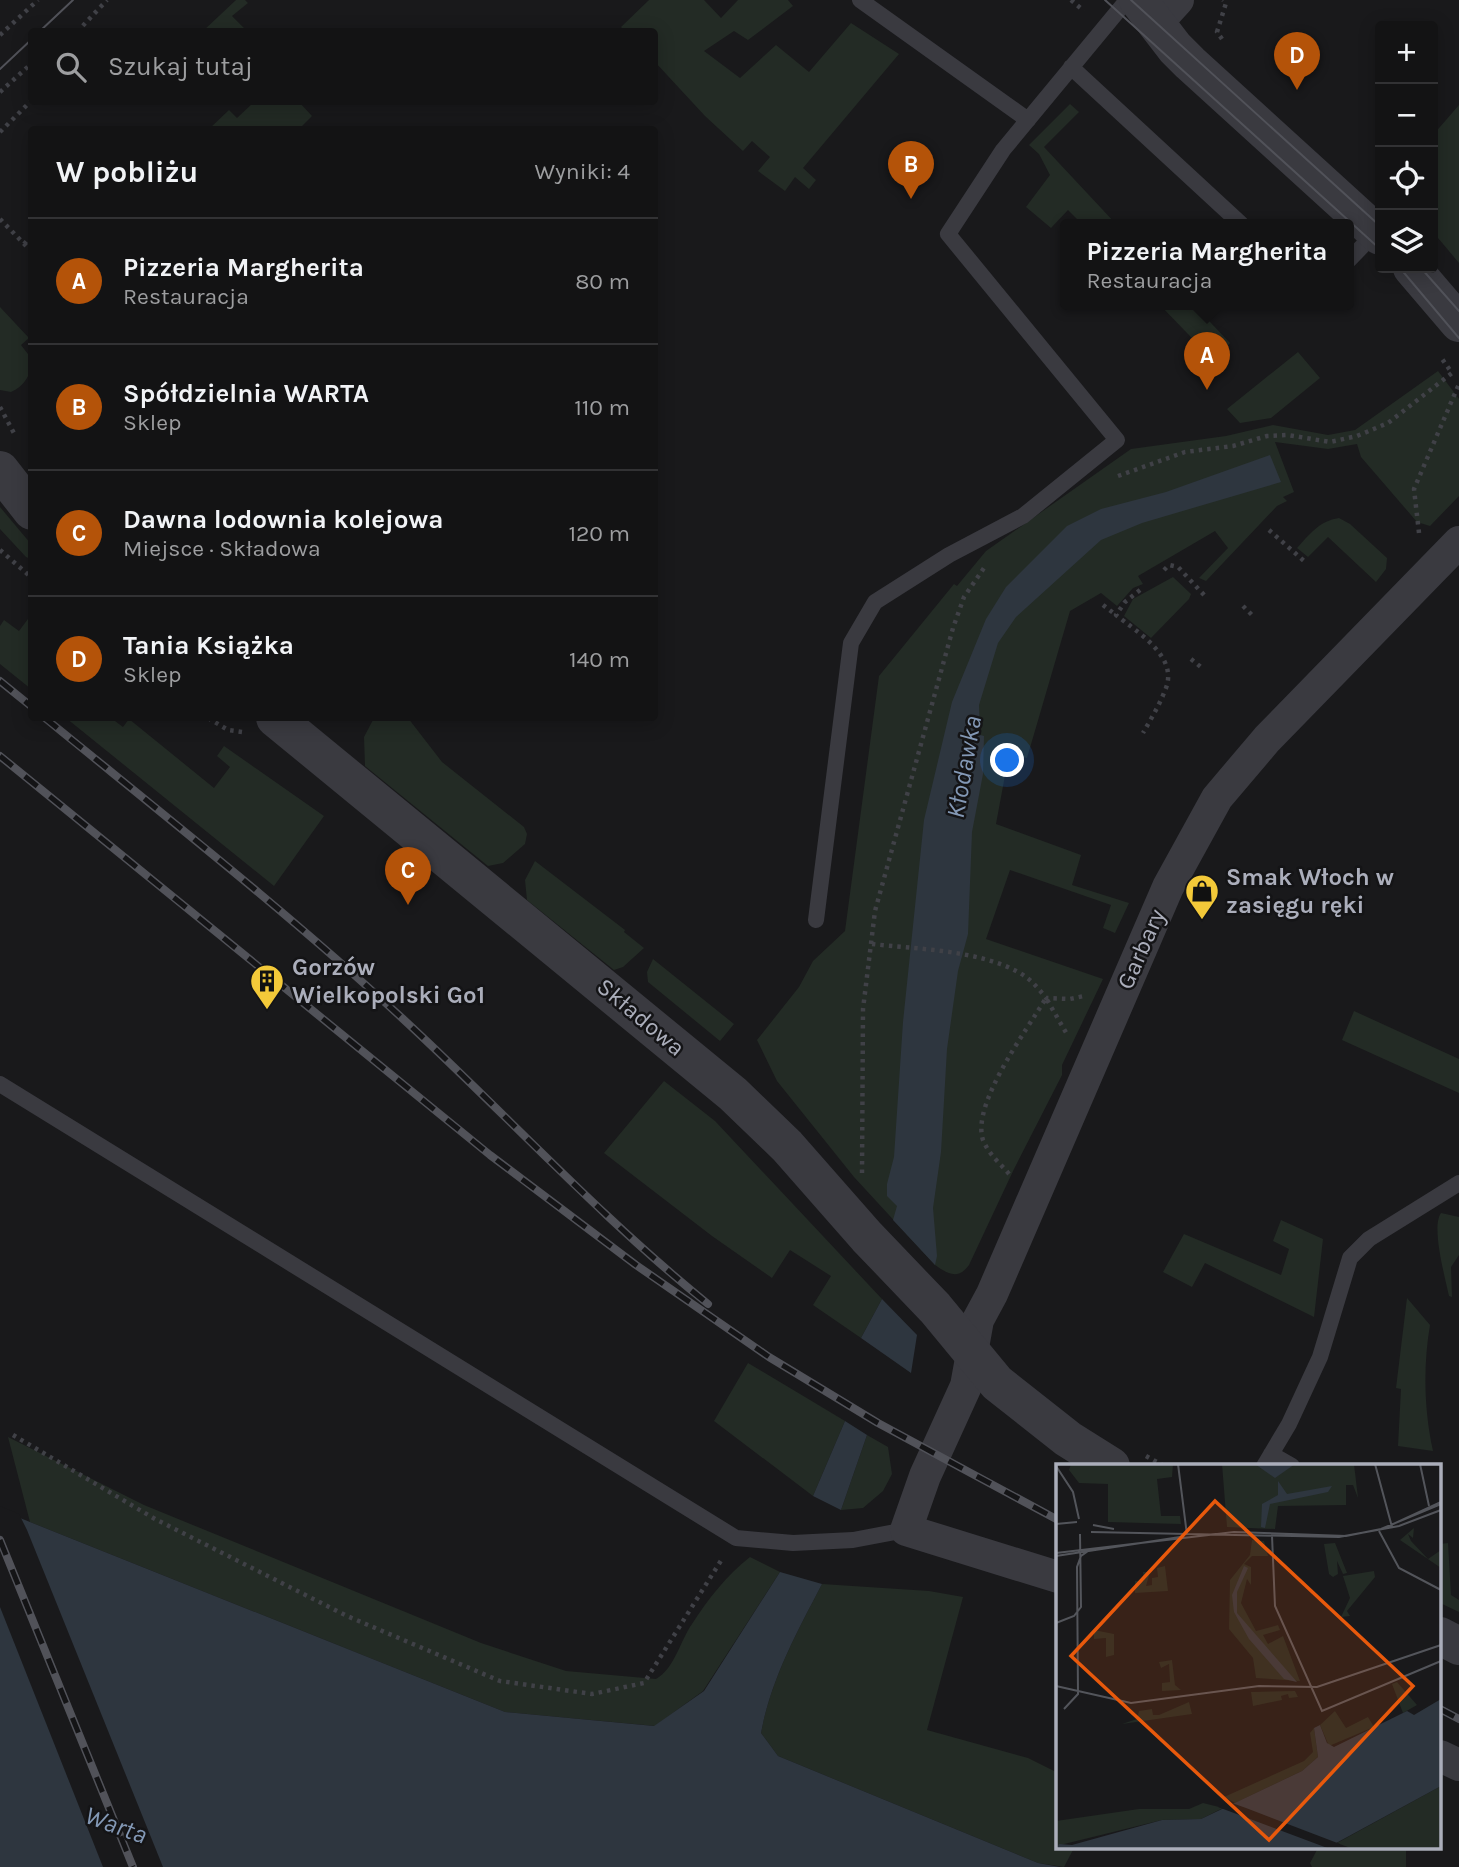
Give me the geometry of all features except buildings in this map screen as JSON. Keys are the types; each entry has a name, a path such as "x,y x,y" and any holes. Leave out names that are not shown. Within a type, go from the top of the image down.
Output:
{"street":[{"path":"1146,11 1198,71 1375,231"},
{"path":"1416,273 1459,323"},
{"path":"0,470 28,506"},
{"name":"Garbary","path":"906,1530 925,1476 966,1386 978,1320 992,1294 1168,887 1217,798 1267,739 1459,541"},
{"name":"Składowa","path":"279,721 717,1080 763,1122 935,1308 997,1383 1068,1439 1108,1464"},
{"path":"906,1530 1056,1576"},
{"path":"1442,1637 1459,1646"},
{"path":"1442,1757 1459,1765"}],"lane":[{"path":"860,0 1028,120"},
{"path":"816,920 851,643 875,602 949,555 1023,516 1117,440 948,234 1003,150 1071,67 1146,11"},
{"path":"1071,67 1236,219"},
{"path":"1354,256 1375,237"},
{"path":"0,1084 736,1538 793,1543 853,1540 906,1530"},
{"path":"1268,1460 1289,1424 1320,1357 1350,1258 1369,1238 1459,1183"}],"path":[{"path":"0,35 38,0"},
{"path":"82,28 107,0"},
{"path":"0,92 28,67"},
{"path":"0,132 28,104"},
{"path":"0,219 28,248"},
{"path":"24,244 28,240"},
{"path":"1111,479 1131,469 1185,452 1233,446 1267,436 1288,435 1330,442 1357,436 1388,423 1452,373"},
{"path":"1420,545 1414,489 1459,384"},
{"path":"1269,530 1304,561"},
{"path":"0,550 28,574"},
{"path":"849,1217 860,1194 861,1185 863,1009 875,911 947,649 964,597 988,564"},
{"path":"1164,570 1169,565 1178,567 1205,596"},
{"path":"1116,615 1125,602 1140,590"},
{"path":"1103,605 1156,647 1169,671 1167,686 1143,733"},
{"path":"1242,606 1252,615"},
{"path":"1191,659 1202,668"},
{"path":"872,944 980,958 1017,971 1033,982 1046,998 1088,1070"},
{"path":"1046,998 1070,999 1091,995 1116,1005"},
{"path":"1013,1182 1008,1172 988,1151 982,1136 982,1114 988,1094 1046,998"},
{"path":"13,1435 155,1519 347,1616 500,1681 592,1695 644,1683 736,1538"}],"shaded area":[{"path":"236,0 245,0 248,3 232,16 244,28 206,28"},
{"path":"649,0 704,0 721,18 738,0 788,0 793,6 748,40 734,31 704,51 740,78 776,45 809,72 851,23 899,54 803,168 816,180 809,189 795,177 785,191 758,171 770,157 752,141 743,151 705,116 658,65 658,28 621,27"},
{"path":"1070,104 1079,112 1044,147 1111,219 1077,219 1068,210 1051,228 1026,207 1050,175 1039,154 1029,145"},
{"path":"251,105 302,105 312,116 302,126 212,126 229,110 237,118"},
{"path":"1459,105 1459,263 1438,238 1438,129"},
{"path":"0,307 28,337 21,345 28,354 28,376 21,386 11,392 0,390"},
{"path":"1165,310 1199,310 1230,343 1214,361"},
{"path":"1298,352 1320,378 1271,418 1240,423 1227,409"},
{"path":"1438,371 1459,399 1459,496 1430,526 1417,522 1361,457 1357,444 1328,449 1275,442 1294,492 1283,497 1287,501 1277,506 1206,581 1199,578 1228,548 1215,531 1138,576 1143,584 1133,588 1117,606 1101,593 1070,611 1027,758 1009,754 996,824 1081,855 1072,885 1129,903 1115,933 1103,928 1111,905 1010,870 986,939 1103,979 1062,1065 1062,1075 969,1265 957,1274 944,1271 935,1265 854,1177 777,1081 757,1040 799,987 813,961 845,931 879,676 954,584 957,586 986,551 1131,449 1226,436 1273,425 1328,435 1355,430"},
{"path":"0,507 28,540 28,558 26,557 0,529"},
{"path":"1339,518 1350,524 1387,558 1386,569 1376,582 1328,537 1308,557 1297,548 1320,525"},
{"path":"1173,577 1191,594 1151,638 1124,616 1133,599"},
{"path":"28,619 28,687 0,664 0,626 4,620 19,631"},
{"path":"70,721 115,721 123,727 128,721 131,721 214,788 230,767 217,756 224,746 324,816 274,886"},
{"path":"372,721 410,721 442,762 524,827 527,834 525,844 503,863 488,866 365,766 364,737"},
{"path":"535,861 625,930 624,932 644,948 623,967 614,970 527,900 525,880"},
{"path":"653,959 734,1024 720,1041 648,982 647,972"},
{"path":"1354,1011 1459,1059 1459,1093 1342,1040"},
{"path":"664,1081 715,1121 882,1299 861,1338 813,1305 831,1276 790,1250 772,1278 712,1236 604,1153"},
{"path":"1441,1213 1459,1217 1459,1255 1451,1267 1452,1297 1449,1296 1438,1240 1438,1220"},
{"path":"1281,1220 1323,1239 1314,1317 1205,1263 1192,1287 1163,1272 1184,1234 1281,1275 1289,1249 1273,1241"},
{"path":"1407,1298 1430,1325 1426,1388 1433,1451 1398,1446 1401,1389 1396,1388"},
{"path":"748,1363 845,1421 813,1496 714,1421"},
{"path":"867,1435 888,1447 892,1474 883,1491 863,1508 841,1510"},
{"path":"8,1437 144,1505 481,1643 566,1671 656,1679 673,1661 688,1631 705,1606 726,1580 750,1557 780,1572 703,1691 655,1726 505,1712 30,1522"},
{"path":"1448,1543 1451,1595 1459,1600 1459,1612 1442,1604 1442,1544"},
{"path":"822,1584 929,1591 963,1597 927,1730 1028,1758 1056,1772 1056,1850 1073,1850 1064,1867 1038,1863 778,1756 761,1733 771,1694"},
{"path":"1317,1850 1406,1850 1406,1867 1312,1867 1310,1863"}],"water":[{"name":"Kłodawka","path":"1270,455 1281,482 1142,523 1101,540 1016,617 998,643 979,705 980,735 984,736 983,774 972,832 968,934 958,971 947,1049 941,1152 933,1208 937,1256 935,1265 893,1220 897,1206 887,1196 887,1184 894,1157 903,1022 924,820 952,702 986,619 1006,587 1067,526 1101,509 1166,492"},
{"path":"882,1299 917,1335 911,1373 861,1338"},
{"path":"845,1421 867,1435 841,1510 813,1496"},
{"name":"Warta","path":"0,1510 505,1712 654,1726 704,1691 780,1572 822,1584 786,1656 765,1713 761,1733 778,1756 1038,1863 1060,1867 0,1867"}],"pier":[{"path":"0,1506 19,1514 27,1530 163,1867 103,1867 0,1607"}],"tram line":[{"path":"43,28 73,0"},
{"path":"1105,0 1347,219"},
{"path":"1131,0 1375,221"},
{"path":"0,69 28,43"},
{"path":"1354,225 1375,244"},
{"path":"1404,273 1459,338"},
{"path":"1425,273 1459,311"}],"railway":[{"path":"0,681 28,704"},
{"path":"49,721 315,940 440,1054 629,1235 708,1304"},
{"path":"0,756 490,1155 636,1265 769,1357 878,1423 1056,1519"},
{"path":"0,1540 133,1867"},
{"path":"1442,1710 1459,1719"}],"place":[{"name":"Tania Książka","path":"1297,90"},
{"name":"Spółdzielnia WARTA","path":"911,199"},
{"name":"Pizzeria Margherita","path":"1207,390"},
{"name":"Dawna lodownia kolejowa","path":"408,905"},
{"name":"Smak Włoch w zasięgu ręki","path":"1202,921"},
{"name":"Gorzów Wielkopolski Go1","path":"267,1011"}]}
